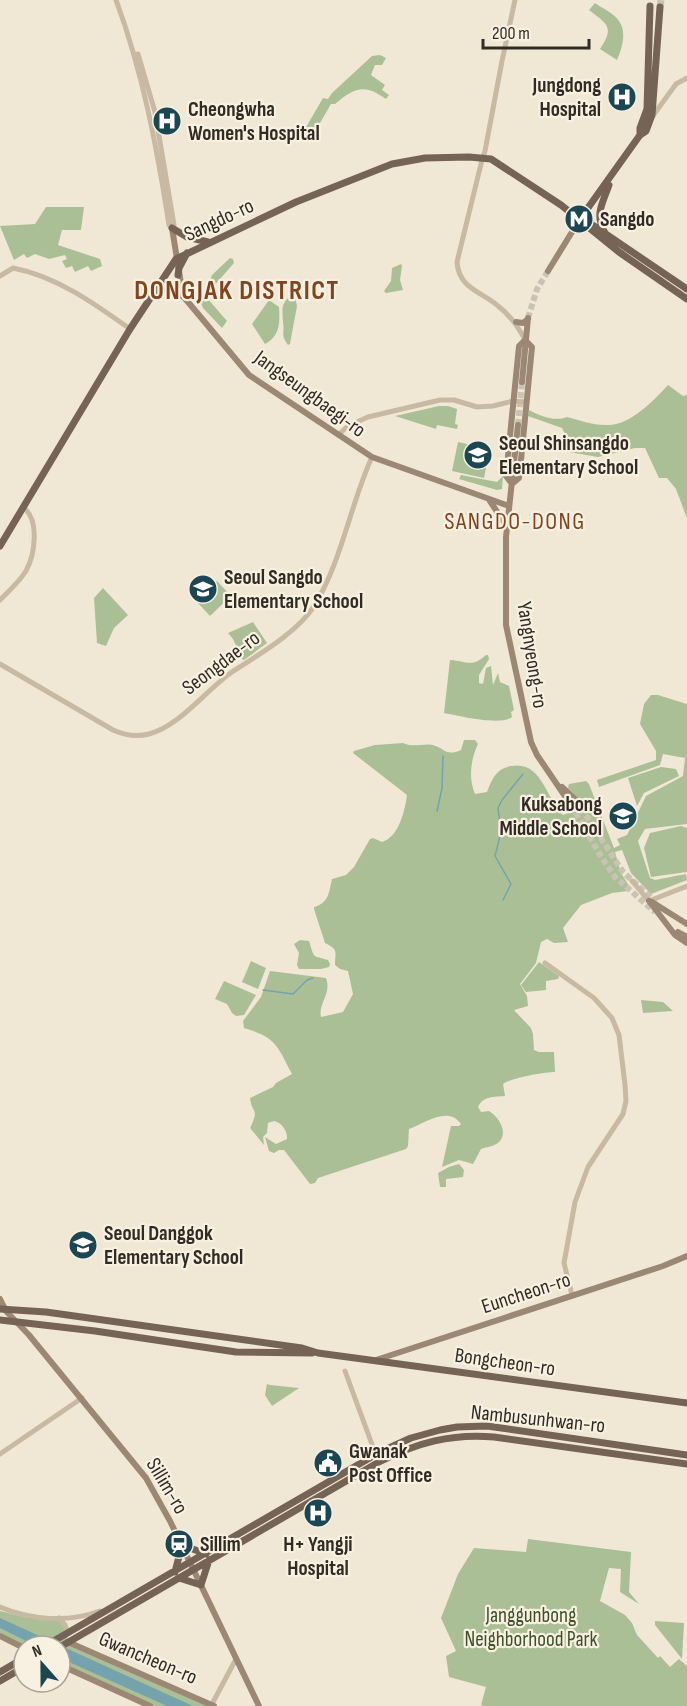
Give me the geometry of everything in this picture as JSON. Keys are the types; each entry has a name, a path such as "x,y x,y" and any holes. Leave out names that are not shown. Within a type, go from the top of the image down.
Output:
{"main road":[{"path":"640,135 640,128 647,109 650,6"},
{"path":"548,271 640,135 646,131 651,118 660,7"},
{"name":"Sangdo-ro","path":"0,546 130,329 176,259 296,202 392,165 425,158 491,159 687,289"},
{"path":"607,235 600,222 599,212 612,176"},
{"name":"Sangdo-ro","path":"582,220 585,226 619,252 687,299"},
{"path":"172,228 187,237 208,242"},
{"name":"Jangseungbaegi-ro","path":"172,228 183,296 249,375 372,457 509,506"},
{"path":"178,275 179,268 188,252"},
{"path":"153,294 168,289 183,296"},
{"path":"512,484 506,476 511,420 513,401 521,383 528,318 523,323 516,322"},
{"name":"Yangnyeong-ro","path":"521,383 526,402 507,526 506,607 510,647 531,741 551,776 573,803"},
{"path":"511,420 519,417 521,423"},
{"path":"490,500 507,526"},
{"path":"649,900 685,925"},
{"path":"649,900 676,934 687,943"},
{"path":"676,934 674,926 677,922 685,925"},
{"path":"676,934 687,937"},
{"name":"Euncheon-ro","path":"375,1360 663,1266 687,1256"},
{"name":"Sillim-ro","path":"0,1299 2,1308 17,1321 146,1478 182,1545 259,1706"},
{"name":"Bongcheon-ro","path":"2,1308 687,1403"},
{"name":"Bongcheon-ro","path":"0,1320 236,1352 300,1355 318,1353"},
{"path":"99,1332 108,1327 101,1320"},
{"path":"137,1326 131,1332 137,1337"},
{"name":"Nambusunhwan-ro","path":"68,1633 126,1599 192,1567 411,1438 447,1428 476,1426 687,1455"},
{"path":"516,1439 512,1437 512,1434 517,1430"},
{"name":"Nambusunhwan-ro","path":"377,1458 452,1437 477,1436 516,1439 687,1464"},
{"path":"616,1453 621,1450 618,1444"},
{"path":"182,1545 207,1557 201,1585 176,1575 182,1545"},
{"name":"Nambusunhwan-ro","path":"72,1640 176,1575"},
{"name":"Gwancheon-ro","path":"72,1644 213,1705"},
{"name":"Gwancheon-ro","path":"72,1670 150,1706"},
{"path":"0,1681 4,1673"}],"street":[{"name":"Jangseungbaegi-ro","path":"118,0 150,112 169,225 172,228"},
{"path":"515,0 483,158 458,256 458,271 463,282 497,305 516,322 525,340"},
{"path":"651,118 676,84 687,78"},
{"path":"0,276 14,268 45,276 101,308 130,329"},
{"path":"338,435 348,426 368,417 440,400 454,400 477,407 513,401 526,402"},
{"name":"Seongdae-ro","path":"0,664 121,734 139,736 160,730 173,722 231,673 273,645 312,609 329,577 372,457"},
{"path":"0,600 27,569 34,542 34,531 29,514 23,507"},
{"path":"632,881 649,900 687,886"},
{"path":"545,963 594,998 608,1012 619,1035 625,1084 626,1101 623,1114 588,1167 575,1202 564,1263 572,1295"},
{"path":"345,1371 377,1458"},
{"path":"0,1454 82,1398"},
{"path":"0,1607 43,1619 59,1618 94,1613 126,1599"},
{"path":"59,1618 68,1633"},
{"path":"213,1705 236,1659"}],"green space":[{"path":"595,3 615,16 623,30 621,51 617,60 600,49 608,31 607,26 589,10"},
{"path":"380,55 386,58 382,65 375,65 371,75 385,85 382,90 389,95 386,99 365,89 354,91 335,104 331,104 316,130 305,129 323,98 328,99 372,56"},
{"path":"46,207 84,207 81,230 62,230 58,245 100,259 102,266 91,271 88,266 75,272 72,266 66,268 62,261 67,259 65,255 49,259 35,254 27,258 24,254 14,260 0,226 35,224"},
{"path":"230,258 234,263 213,287 207,298 227,321 222,328 201,303 212,275"},
{"path":"401,264 400,280 403,290 386,293 384,291 391,281 392,268"},
{"path":"294,293 297,306 288,345 283,336 283,308 285,302"},
{"path":"269,300 279,307 279,324 274,337 265,344 252,324"},
{"path":"668,385 683,396 687,395 687,518 676,489 667,478 659,478 645,448 635,448 598,457 569,452 570,444 562,428 528,416 529,410 553,419 567,417 595,424 614,425 640,412"},
{"path":"439,406 457,409 455,424 458,425 457,429 437,425 436,429 395,416"},
{"path":"458,442 490,449 484,478 452,471"},
{"path":"461,475 497,482 503,476 502,489 497,490 459,479"},
{"path":"217,581 231,596 210,616 196,601"},
{"path":"103,588 128,615 114,628 106,646 97,643 94,598"},
{"path":"253,622 267,643 244,660 228,633"},
{"path":"486,655 489,659 479,675 479,683 483,684 486,668 491,666 493,685 498,673 500,682 509,686 514,710 511,712 512,717 499,721 444,713 450,660 473,663"},
{"path":"651,695 687,704 687,824 645,829 638,841 650,878 655,880 686,874 687,880 651,894 631,873 622,850 615,852 621,873 629,886 628,891 612,893 581,905 563,928 568,942 554,943 547,939 541,942 536,963 520,984 527,996 528,1006 514,1010 531,1028 534,1050 554,1052 555,1072 507,1082 503,1084 505,1096 489,1098 480,1103 478,1107 481,1112 489,1111 496,1116 503,1133 498,1143 481,1149 473,1164 459,1160 442,1167 451,1126 461,1124 450,1116 443,1116 409,1129 406,1149 318,1178 315,1183 310,1184 284,1150 274,1153 269,1151 265,1137 276,1144 287,1139 281,1125 274,1121 268,1123 267,1133 263,1137 264,1145 250,1128 255,1114 250,1098 273,1087 292,1074 275,1044 263,1035 244,1028 243,1021 261,997 270,971 326,978 327,989 321,1007 321,1017 343,1012 353,994 348,971 335,965 335,951 325,943 314,907 325,900 332,879 346,875 354,867 370,839 382,842 393,835 403,815 407,795 353,753 354,751 375,745 403,743 433,745 452,753 461,750 464,740 475,740 478,744 472,762 471,775 475,794 487,792 498,772 511,766 521,766 537,775 563,815 571,812 579,803 578,798 568,788 569,784 586,781 614,848 620,845 617,839 627,835 646,796 683,776 685,758 663,754 660,765 599,787 597,780 656,760 656,751 640,724 644,704"},
{"path":"661,767 676,769 679,776 644,793 637,806 628,778"},
{"path":"681,826 687,828 687,872 651,877 644,848 650,833"},
{"path":"300,940 309,941 313,954 328,960 329,967 299,969 297,965 299,953 294,944"},
{"path":"251,961 266,968 258,989 242,982"},
{"path":"539,962 559,976 558,979 546,981 546,990 526,992 521,985"},
{"path":"224,981 256,995 244,1015 236,1016 227,1004 215,999"},
{"path":"641,1000 663,1002 673,1011 643,1013"},
{"path":"459,1164 464,1170 463,1177 446,1179 446,1187 440,1187 438,1173"},
{"path":"267,1384 299,1388 272,1406 265,1395"},
{"name":"Janggunbong Neighborhood Park","path":"528,1539 631,1552 629,1592 639,1604 620,1592 621,1569 609,1568 600,1601 625,1615 632,1623 637,1635 658,1658 660,1656 670,1667 679,1659 687,1666 687,1706 484,1706 481,1705 486,1687 449,1677 446,1656 456,1651 441,1618 458,1574 474,1548 526,1552"},
{"path":"0,1611 29,1618 58,1619 67,1634 12,1634 12,1640 0,1634"},
{"path":"655,1621 684,1623 682,1659 655,1625"},
{"path":"72,1646 212,1706 152,1706 72,1669"}],"water":[{"path":"0,1618 35,1634 12,1634 0,1628"},
{"path":"72,1651 193,1706 167,1706 72,1663"}],"waterway":[{"path":"437,811 442,788 443,756"},
{"path":"503,900 511,884 495,856 501,832 498,808 523,774"},
{"path":"263,990 293,994 307,980 313,978"}],"tunnel":[{"path":"660,7 661,0"},
{"path":"528,318 537,289 548,271"},
{"path":"518,425 522,382"},
{"path":"576,800 623,872 656,902"},
{"path":"571,805 615,877 655,912"}],"place":[{"name":"Jungdong Hospital","path":"622,97"},
{"name":"Cheongwha Women's Hospital","path":"167,121"},
{"name":"Sangdo","path":"579,219"},
{"name":"Seoul Shinsangdo Elementary School","path":"478,455"},
{"name":"Seoul Sangdo Elementary School","path":"203,589"},
{"name":"Kuksabong Middle School","path":"623,816"},
{"name":"Seoul Danggok Elementary School","path":"83,1245"},
{"name":"Gwanak Post Office","path":"328,1463"},
{"name":"H+ Yangji Hospital","path":"318,1513"},
{"name":"Sillim","path":"179,1544"}],"district":[{"name":"DONGJAK DISTRICT","path":"237,291"},
{"name":"SANGDO-DONG","path":"515,521"}]}
